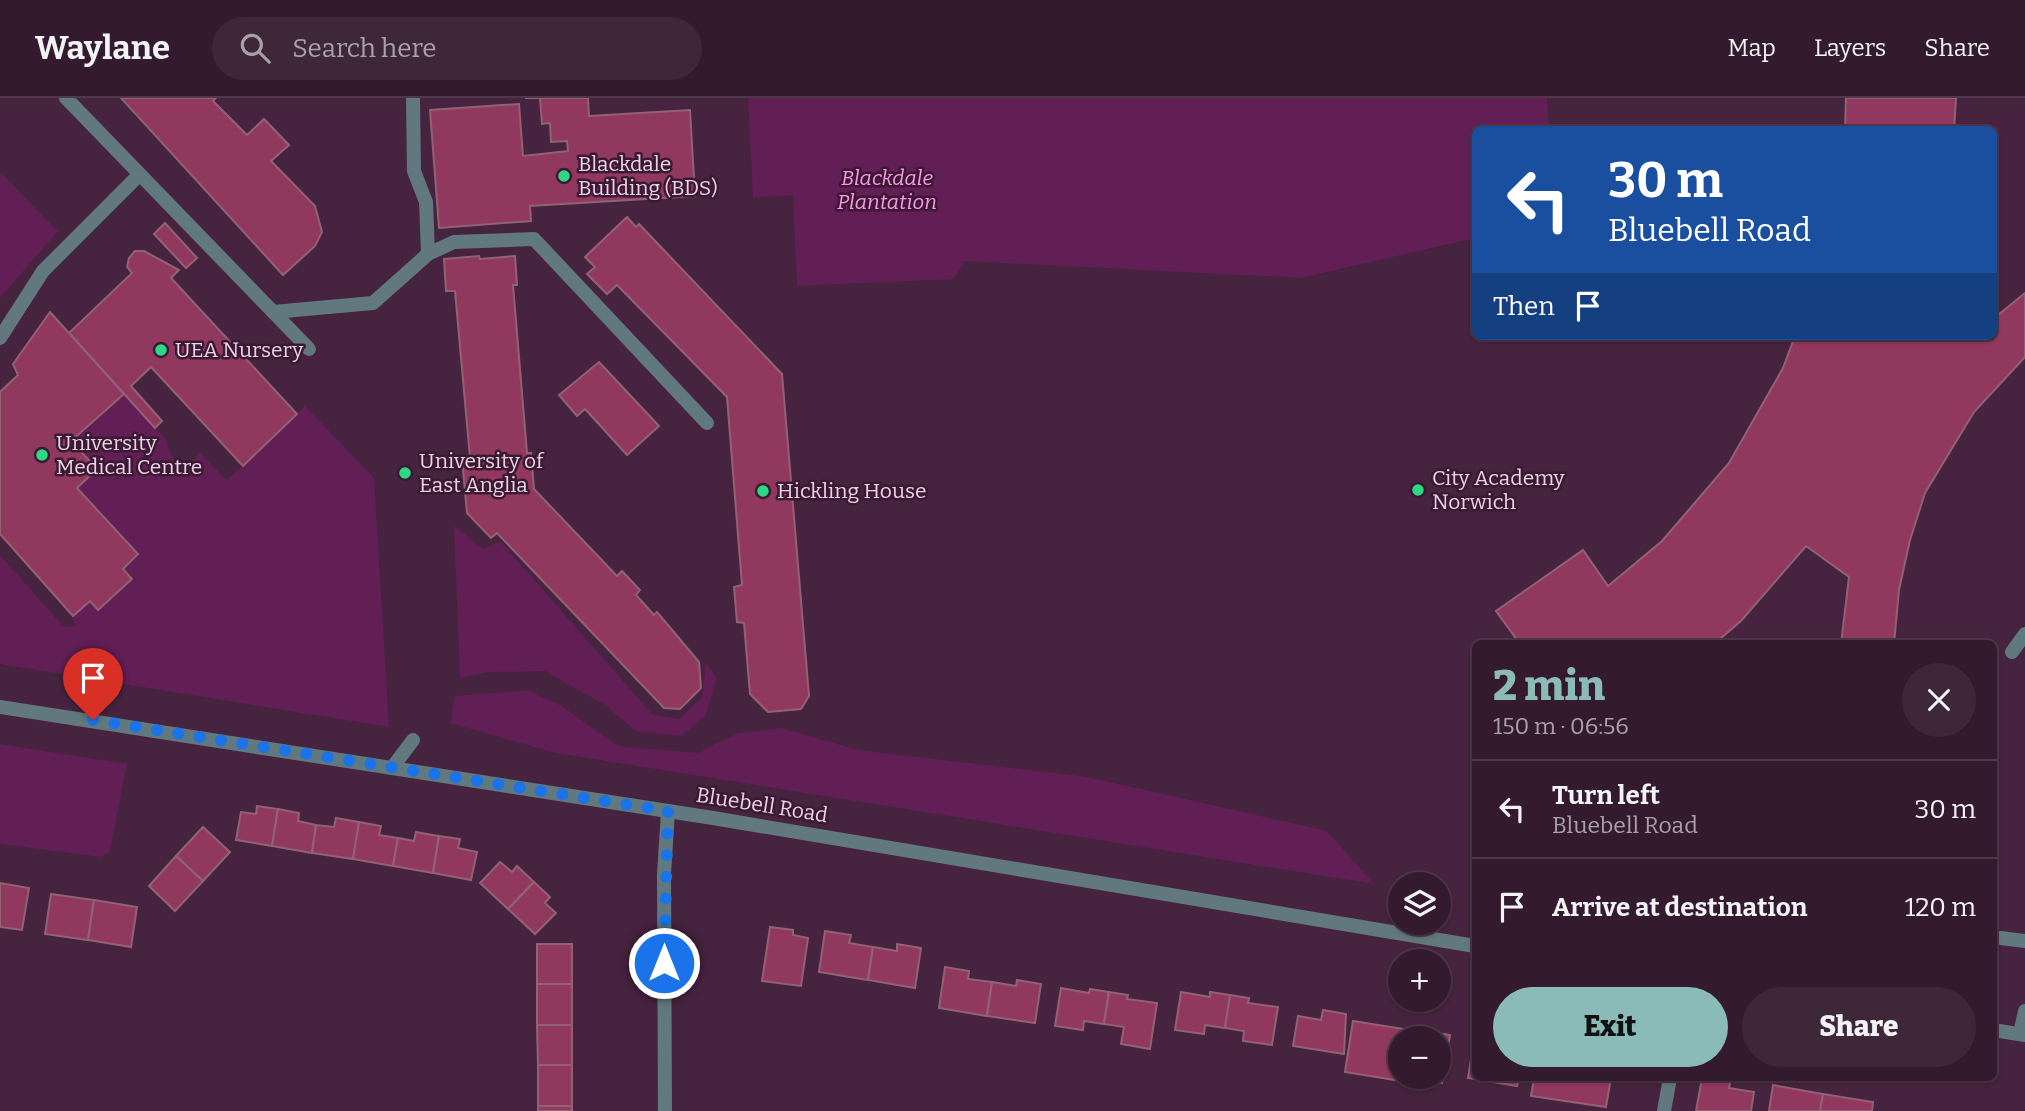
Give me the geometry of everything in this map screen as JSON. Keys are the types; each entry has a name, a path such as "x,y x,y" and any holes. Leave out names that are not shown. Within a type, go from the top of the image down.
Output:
{"street":[{"path":"66,98 309,349"},
{"path":"413,98 414,172 426,202 428,254"},
{"path":"0,338 43,271 139,175"},
{"path":"273,312 373,303 428,254 454,242 534,239 707,423"},
{"path":"2011,652 2025,634"},
{"name":"Bluebell Road","path":"0,707 668,811 1472,945"},
{"path":"392,768 413,740"},
{"path":"665,1111 664,874 668,811"},
{"path":"2001,938 2025,941"},
{"path":"1997,1031 2023,1035 2025,1011"},
{"path":"1664,1111 1669,1081"}],"green space":[{"name":"Blackdale Plantation","path":"748,98 1547,98 1549,126 1472,126 1472,239 1301,278 964,261 954,279 797,286 793,195 753,198"},
{"path":"0,172 58,231 0,298"},
{"path":"124,394 164,437 179,472 200,453 227,480 305,406 374,478 389,727 0,664 0,555 64,627 74,626 73,616 90,601 99,610 135,578 123,569 138,554 77,488 97,469 71,441"},
{"path":"454,526 484,549 500,541 653,715 679,719 702,697 706,664 717,678 705,717 681,736 636,731 605,705 545,671 488,672 460,678"},
{"path":"528,690 562,706 618,746 697,753 739,733 782,728 858,750 1088,777 1327,831 1374,884 556,753 450,723 455,696"},
{"path":"0,744 127,764 110,851 102,857 0,844"}],"building":[{"path":"121,98 216,98 213,101 247,135 264,119 289,145 271,161 315,206 322,232 315,246 283,275"},
{"name":"Blackdale Building (BDS)","path":"540,98 588,98 589,116 690,110 695,196 530,206 531,221 439,228 430,110 519,104 523,156 568,151 567,141 551,142 550,123 542,124"},
{"path":"1846,98 1956,98 1954,126 1845,126"},
{"name":"Hickling House","path":"627,217 636,227 639,224 782,374 809,696 801,709 768,712 750,694 744,623 737,622 734,587 742,585 727,397 617,285 607,294 587,274 595,267 585,257"},
{"path":"165,223 197,258 186,268 154,234"},
{"name":"UEA Nursery","path":"135,251 144,251 179,270 171,278 297,414 243,466 151,367 131,386 162,421 155,428 69,333 132,273 127,267 129,258"},
{"path":"479,256 480,259 515,256 517,285 513,285 527,453 531,453 534,489 617,576 622,571 640,590 636,595 654,615 657,612 699,662 701,688 680,709 664,708 497,533 491,538 467,513 462,459 470,458 455,291 446,291 444,259"},
{"path":"2025,293 2025,357 1974,412 1925,493 1910,540 1899,590 1894,640 1841,640 1849,577 1806,546 1741,621 1719,640 1517,640 1496,611 1583,550 1608,586 1662,541 1729,463 1783,368 1794,340 1997,340 1997,316"},
{"name":"University Medical Centre","path":"50,312 124,394 71,441 97,469 77,488 138,554 123,569 132,579 98,610 90,601 73,616 0,534 0,392 18,375 13,364"},
{"path":"599,362 659,426 627,455 585,409 577,416 559,395"},
{"path":"257,806 278,809 272,846 236,840 241,812 256,814"},
{"path":"278,809 299,813 298,821 316,825 312,853 272,846"},
{"path":"336,818 359,822 353,859 312,853 316,825 334,827"},
{"path":"359,822 381,826 379,835 398,838 393,866 353,859"},
{"path":"203,827 230,852 203,881 176,856"},
{"path":"416,832 439,836 433,873 393,866 398,838 414,841"},
{"path":"439,836 460,839 458,848 477,852 471,880 433,873"},
{"path":"176,856 203,881 175,911 149,886"},
{"path":"500,862 512,872 517,866 534,882 508,909 480,883"},
{"path":"534,882 550,897 545,903 556,913 535,934 508,909"},
{"path":"0,883 29,888 22,930 0,927"},
{"path":"51,894 94,900 88,940 45,934"},
{"path":"94,900 137,907 131,947 88,940"},
{"path":"770,927 793,930 793,935 808,938 801,986 762,981"},
{"path":"825,931 851,935 849,943 873,947 868,980 819,972"},
{"path":"537,944 572,944 572,984 537,984"},
{"path":"897,944 921,948 915,988 868,980 873,947 897,951"},
{"path":"945,967 969,971 968,979 992,982 987,1016 939,1008"},
{"path":"1017,980 1041,984 1035,1023 987,1016 992,982 1016,986"},
{"path":"537,984 572,984 572,1025 537,1025"},
{"path":"1061,988 1089,993 1090,989 1109,992 1104,1024 1084,1021 1083,1030 1055,1026"},
{"path":"1109,992 1128,995 1127,999 1157,1003 1150,1049 1121,1044 1124,1027 1104,1024"},
{"path":"1181,992 1210,997 1210,992 1230,995 1225,1028 1205,1025 1204,1034 1175,1030"},
{"path":"1230,995 1249,998 1248,1003 1278,1007 1272,1045 1243,1041 1244,1031 1225,1028"},
{"path":"1323,1010 1346,1014 1344,1054 1293,1046 1298,1016 1321,1020"},
{"path":"1353,1021 1388,1026 1388,1079 1345,1072"},
{"path":"537,1025 572,1025 572,1065 538,1065"},
{"path":"1472,1053 1472,1079 1468,1078"},
{"path":"538,1065 572,1065 572,1106 538,1106"},
{"path":"1486,1081 1518,1081 1517,1086"},
{"path":"1534,1081 1610,1081 1606,1107 1531,1096"},
{"path":"1701,1081 1730,1081 1729,1088 1754,1092 1751,1111 1696,1111"},
{"path":"1773,1085 1823,1094 1820,1111 1769,1111"},
{"path":"1823,1094 1873,1102 1872,1111 1820,1111"},
{"path":"538,1106 572,1106 572,1111 538,1111"}],"place":[{"name":"Blackdale Building (BDS)","path":"564,176"},
{"name":"UEA Nursery","path":"161,350"},
{"name":"University Medical Centre","path":"42,455"},
{"name":"University of East Anglia","path":"405,473"},
{"name":"City Academy Norwich","path":"1418,490"},
{"name":"Hickling House","path":"763,491"}],"route":[{"path":"93,720 668,811 664,963"}]}
